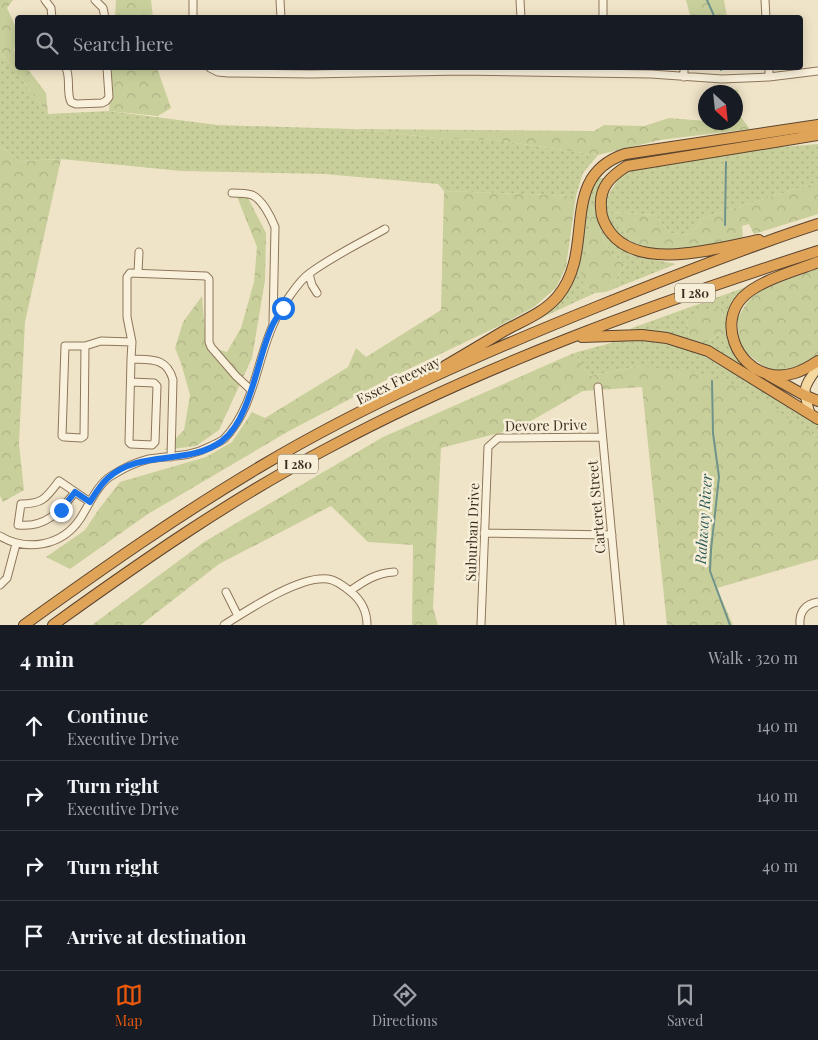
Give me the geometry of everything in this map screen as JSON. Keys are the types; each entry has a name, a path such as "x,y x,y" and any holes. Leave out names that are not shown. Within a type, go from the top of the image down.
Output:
{"highway":[{"path":"401,392 528,318 551,303 558,296 571,274 576,260 580,219 588,184 598,170 613,158 626,154 818,125"},
{"path":"794,232 698,252 650,253 630,248 614,238 604,222 600,210 600,199 606,183 615,173 628,166 818,136"},
{"name":"Essex Freeway","path":"24,625 149,537 263,465 401,392 524,336 662,281 818,224"},
{"name":"Essex Freeway","path":"53,625 134,566 217,512 326,449 406,408 453,386 573,337 762,269 818,251"},
{"path":"818,262 755,288 737,306 732,330 735,345 743,358 752,366 818,401"},
{"path":"573,337 642,335 674,340 708,351 815,415"},
{"path":"768,374 792,374 818,361"}],"main road":[{"path":"815,415 804,395 807,383 818,367"}],"street":[{"path":"45,0 51,8 52,15"},
{"path":"95,0 104,8 105,15"},
{"path":"193,0 193,15"},
{"path":"280,0 281,15"},
{"path":"520,0 520,15"},
{"path":"603,0 603,15"},
{"path":"765,0 766,15"},
{"path":"67,70 69,78 69,98 76,104 102,103 106,101 109,97 107,70"},
{"path":"214,70 228,73 311,74 521,70 604,71 722,79 818,72"},
{"path":"684,70 684,77"},
{"path":"768,70 769,77"},
{"path":"232,193 255,196 269,214 275,227 273,324"},
{"path":"0,536 16,544 39,544 53,540 67,533 78,521 109,477 140,461 187,456 222,441 237,423 251,390 273,324 296,288 308,274 385,229"},
{"path":"138,274 139,252"},
{"path":"131,382 154,383 157,386 155,442 152,445 128,442 132,342 127,317 127,277 130,273 206,276 209,279 209,342 211,347 236,376 251,390"},
{"path":"308,274 317,293"},
{"path":"85,346 84,436 81,438 64,438 62,436 64,346 85,346 101,341 132,342"},
{"path":"132,359 157,361 165,365 170,371 173,380 171,457"},
{"name":"Carteret Street","path":"598,387 620,625"},
{"name":"Devore Drive","path":"492,442 498,438 509,437 602,437"},
{"name":"Suburban Drive","path":"481,625 487,454 488,447 492,442"},
{"path":"75,492 61,510 45,522 28,526 18,525 21,504 34,504 46,497 59,481 90,502"},
{"path":"484,533 612,535"},
{"path":"0,585 7,578 16,544"},
{"path":"350,591 373,576 394,572"},
{"path":"224,625 298,583 316,578 330,579 358,598 364,607 367,625"},
{"path":"226,592 238,616"},
{"path":"800,625 800,616 803,609 808,605 818,602"}],"green space":[{"path":"0,0 13,0 7,8 15,27 15,70 29,70 46,93 48,114 0,51"},
{"path":"116,0 151,0 153,15 115,15"},
{"path":"686,0 724,0 727,15 690,15"},
{"path":"0,51 48,114 109,111 217,125 352,129 446,139 495,140 598,155 583,173 576,196 444,191 438,184 324,174 181,171 61,159 20,161 0,146"},
{"path":"112,70 158,70 171,108 158,116 109,111"},
{"path":"669,118 698,120 698,130 742,130 660,140 598,155 495,140 446,139 352,129 594,131 604,125 644,126"},
{"path":"743,120 750,129 743,130"},
{"path":"818,144 818,182 703,218 690,235 670,233 655,215 613,212 631,242 614,233 606,215 606,198 621,175 638,168 770,148"},
{"path":"0,146 20,161 61,159 25,322 19,444 24,490 3,502 0,496"},
{"path":"598,178 607,178 597,199 612,240 631,255 676,264 606,292 626,265 610,252 601,234 593,207 583,287 595,293 541,318 573,284 578,267 590,193"},
{"path":"818,182 818,214 754,234 749,224 742,226 743,237 690,251 648,250 631,242 612,212 655,215 670,233 690,235 703,218"},
{"path":"444,191 576,196 566,267 556,288 534,307 501,325 390,378 289,431 148,514 70,569 46,557 85,530 120,482 206,457 232,442 252,412 265,418 348,367 356,348 366,357 441,310"},
{"path":"236,194 247,196 266,233 265,280 252,358 219,430 196,446 164,450 184,430 190,395 175,348 183,322 202,296 206,346 227,352 241,328 254,282 257,247"},
{"path":"593,205 601,234 610,252 626,265 606,292 595,293 583,287 582,261"},
{"path":"818,268 818,355 805,366 785,371 766,368 746,353 738,338 738,317 748,301 763,289"},
{"path":"746,287 730,312 727,326 730,345 740,364 704,344 722,332 723,309 687,319 689,339 678,336 627,332 632,328"},
{"path":"706,309 723,309 722,332 704,344 689,339 687,319"},
{"path":"656,340 693,350 743,377 818,424 818,439 815,435 638,366 590,376 574,353 618,341"},
{"path":"574,353 590,376 638,366 706,374 747,392 815,435 818,439 818,559 717,588 733,625 667,625 642,387 583,391 519,428 441,448 433,608 438,625 412,625 413,545 368,542 331,506 219,564 141,625 92,625 204,542 383,437"}],"waterway":[{"name":"Rahway River","path":"707,0 714,15"},
{"name":"Rahway River","path":"725,225 726,162"},
{"name":"Rahway River","path":"712,381 713,433 719,477 710,571 730,625"}],"route":[{"path":"61,510 75,492 90,502 109,477 140,461 187,456 222,441 237,423 251,390 273,324 283,308"}]}
